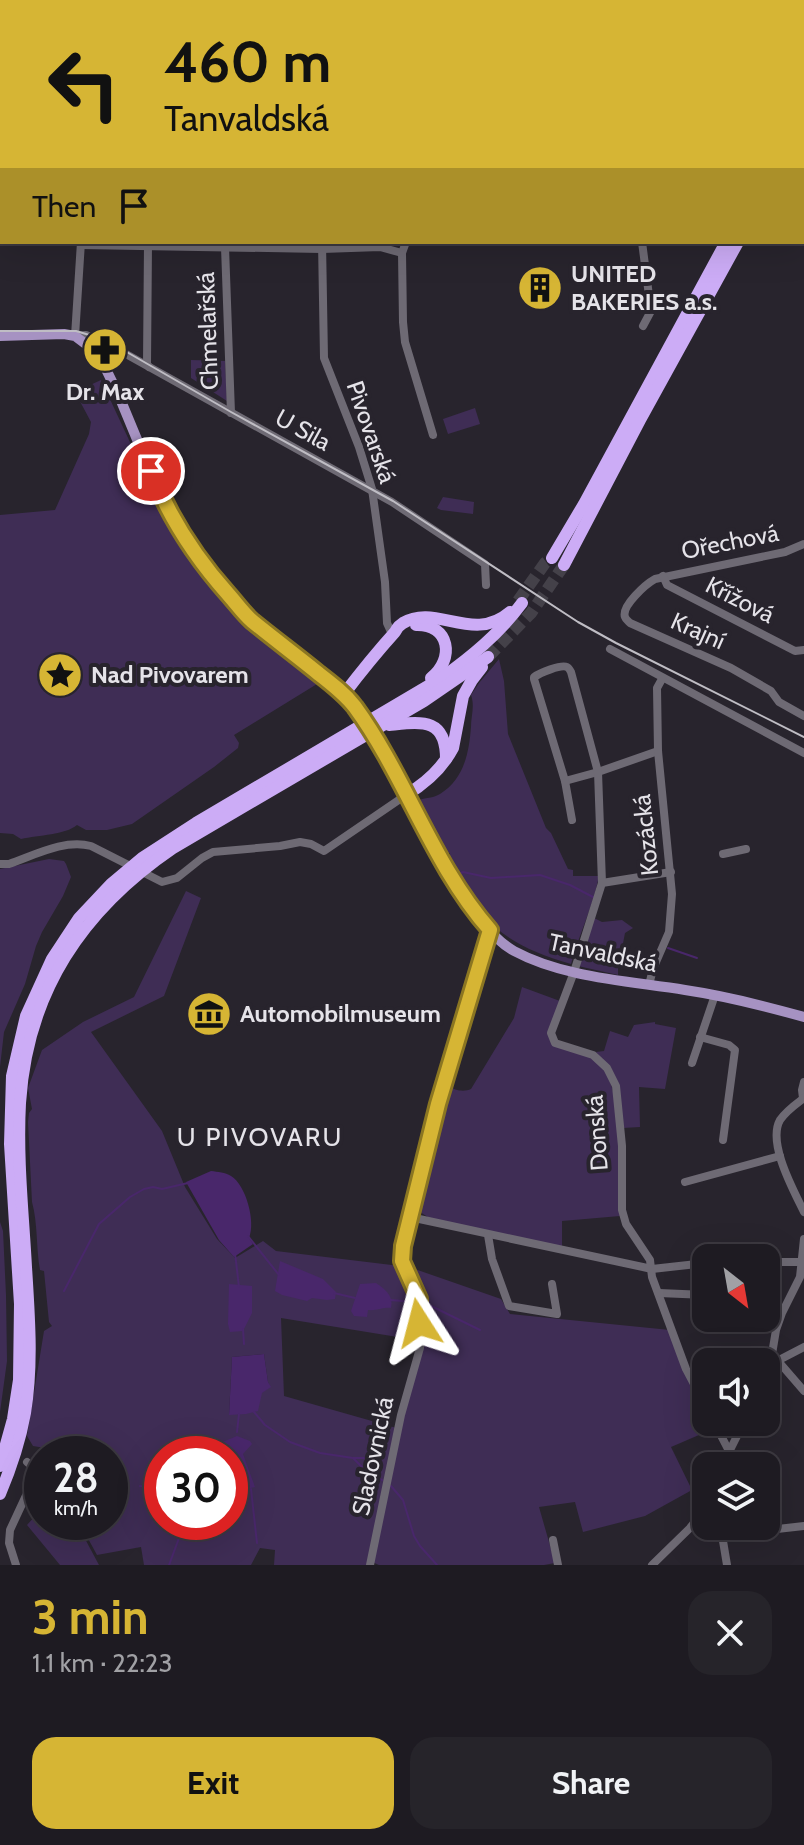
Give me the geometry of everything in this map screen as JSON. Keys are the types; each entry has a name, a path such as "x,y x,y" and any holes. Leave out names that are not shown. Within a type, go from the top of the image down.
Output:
{"highway":[{"path":"552,558 725,244"},
{"path":"564,565 737,244"},
{"path":"0,1494 11,1446 19,1380 20,1304 10,1144 12,1076 26,1016 52,959 79,918 146,860 196,823 358,734 460,665 491,639 520,602 505,616 486,624 418,618 406,621 382,644 344,694"},
{"path":"381,718 436,674 445,661 444,639 433,627 418,624 394,632"},
{"path":"381,718 435,694 488,657 463,696 453,748 446,760 429,779 406,795"},
{"path":"381,718 422,722 434,727 446,745 446,760"}],"main road":[{"path":"0,336 75,336"},
{"name":"Tanvaldská","path":"75,336 91,348 103,363 160,495 182,535 249,618 344,694 364,722 446,869 490,930 512,950 574,972 715,995 804,1017"}],"street":[{"path":"75,336 81,244 225,247 322,245 380,247 402,253"},
{"path":"148,244 149,367"},
{"path":"405,244 402,253 405,342 433,435"},
{"path":"642,244 651,311 643,326"},
{"name":"Pivovarská","path":"322,245 324,358 359,447 372,491 385,582 387,623 394,632"},
{"name":"Chmelařská","path":"225,247 231,413"},
{"name":"U Sila","path":"75,336 86,335 101,341 372,491 482,561 487,570 486,585"},
{"name":"Ořechová","path":"663,576 770,556 804,544"},
{"name":"Křížová","path":"663,576 667,585 795,651 804,650"},
{"name":"Krajní","path":"663,576 641,589 625,610 627,620 731,668 771,691 779,702 804,716"},
{"path":"610,649 804,753"},
{"name":"Donská","path":"572,820 565,781 534,679 540,673 563,666 571,672 598,772 602,883 551,1033 555,1043 593,1055 607,1068 616,1086 622,1146 622,1210 626,1224 650,1260 652,1277 692,1380"},
{"name":"Kozácká","path":"649,985 669,932 671,904 671,872 658,751 657,688 662,679"},
{"path":"565,781 658,751"},
{"path":"0,864 9,864 65,844 79,843 162,882 177,878 213,852 300,842 324,851 406,795"},
{"path":"723,854 746,849"},
{"path":"602,883 671,872"},
{"name":"Sladovnická","path":"370,1565 401,1415 420,1348 419,1299 402,1261 403,1246 438,1104 490,930"},
{"path":"692,1063 715,995"},
{"path":"700,1037 729,1045 735,1050 723,1140"},
{"path":"804,1082 804,1098 780,1120 778,1129 780,1156 804,1212"},
{"path":"685,1182 780,1156"},
{"path":"410,1217 652,1269 692,1265"},
{"path":"488,1235 492,1259 509,1306 557,1314 552,1284"},
{"path":"775,1348 776,1330 800,1277 804,1239"},
{"path":"780,1262 802,1262"},
{"path":"659,1293 692,1294"},
{"path":"780,1356 804,1347"},
{"path":"780,1363 804,1391"},
{"path":"721,1436 729,1451"},
{"path":"729,1451 737,1436"},
{"path":"16,1565 9,1543 10,1530 24,1500"},
{"path":"780,1529 804,1526"},
{"path":"652,1565 691,1527"},
{"path":"553,1540 558,1565"},
{"path":"723,1540 727,1565"}],"shaded area":[{"path":"191,360 225,361 227,401 191,378"},
{"path":"101,380 178,545 244,622 317,684 234,735 239,743 238,748 132,824 107,830 86,830 77,825 59,833 21,839 13,834 0,833 0,515 55,510 89,434 91,422 75,392"},
{"path":"475,408 480,424 448,434 443,419"},
{"path":"443,497 474,502 473,514 437,508"},
{"path":"499,659 508,734 546,828 568,869 573,870 573,876 599,876 571,964 522,945 484,916 454,875 450,853 442,853 416,802 440,794 460,773 470,737 471,695"},
{"path":"49,859 64,861 71,877 36,946 25,984 4,1032 0,1067 0,869"},
{"path":"186,891 201,898 164,996 91,1032 162,1131 185,1187 217,1239 235,1258 263,1241 276,1251 400,1266 416,1297 416,1340 281,1318 284,1396 400,1429 424,1340 424,1300 409,1267 501,1299 510,1314 670,1330 692,1373 692,1436 697,1436 671,1447 692,1490 645,1516 583,1532 575,1502 539,1507 555,1563 544,1565 379,1565 370,1561 369,1565 274,1565 275,1550 260,1548 251,1565 144,1565 141,1547 97,1555 89,1540 128,1540 128,1436 27,1436 44,1331 52,1326 44,1271 40,1270 32,1202 28,1122 32,1109 28,1088 42,1050 83,1022 134,997","holes":["264,1354 270,1387 229,1415 232,1357"]},
{"path":"594,918 602,922 622,920 633,928 625,933 618,975 578,966"},
{"path":"522,987 560,1001 549,1037 599,1063 608,1076 617,1113 620,1216 562,1221 562,1250 431,1219 420,1212 419,1200 450,1086 460,1090 471,1089 514,1018"},
{"path":"655,1022 676,1028 665,1089 639,1087 640,1127 623,1128 611,1074 596,1052 604,1051 610,1031 628,1037 634,1025"},
{"path":"211,1171 231,1176 241,1187 248,1204 251,1223 249,1238 253,1244 234,1257 219,1240 186,1182"},
{"path":"0,1222 3,1231 7,1361 0,1412"},
{"path":"280,1261 323,1279 336,1292 335,1299 312,1298 307,1301 275,1291"},
{"path":"376,1283 390,1296 391,1308 368,1310 367,1317 354,1316 351,1311 360,1284"},
{"path":"229,1284 252,1286 252,1313 243,1331 230,1332"},
{"path":"264,1354 271,1387 262,1393 258,1411 229,1415 232,1357"},
{"path":"248,1468 255,1487 248,1489"},
{"path":"39,1540 86,1540 99,1565 60,1565"}],"waterway":[{"path":"454,876 463,872 491,878 540,875 593,897"},
{"path":"668,948 697,958"},
{"path":"64,1291 99,1224 144,1189 162,1189 188,1183"},
{"path":"248,1236 279,1275"},
{"path":"235,1253 239,1287"},
{"path":"334,1293 355,1298"},
{"path":"390,1300 415,1302"},
{"path":"425,1303 480,1330"},
{"path":"243,1329 244,1344"},
{"path":"254,1412 265,1425 290,1442 320,1453 353,1458 382,1480"},
{"path":"237,1432 239,1414"},
{"path":"353,1458 383,1458"},
{"path":"140,1486 144,1486"},
{"path":"391,1486 403,1500 414,1536 437,1565"},
{"path":"251,1489 257,1543"},
{"path":"169,1565 178,1540"}],"tunnel":[{"path":"518,601 552,558"},
{"path":"488,657 531,613 564,565"}],"tram line":[{"path":"0,331 76,331 125,351 393,501 578,622 804,737"}],"place":[{"name":"UNITED BAKERIES a.s.","path":"540,288"},
{"name":"Dr. Max","path":"105,350"},
{"name":"Nad Pivovarem","path":"60,675"},
{"name":"Automobilmuseum","path":"209,1014"}],"district":[{"name":"U PIVOVARU","path":"260,1137"}],"route":[{"path":"151,471 182,535 213,577 249,618 344,694 354,707 383,753 446,869 490,930 438,1104 403,1246 402,1261 419,1299 419,1323"}]}
